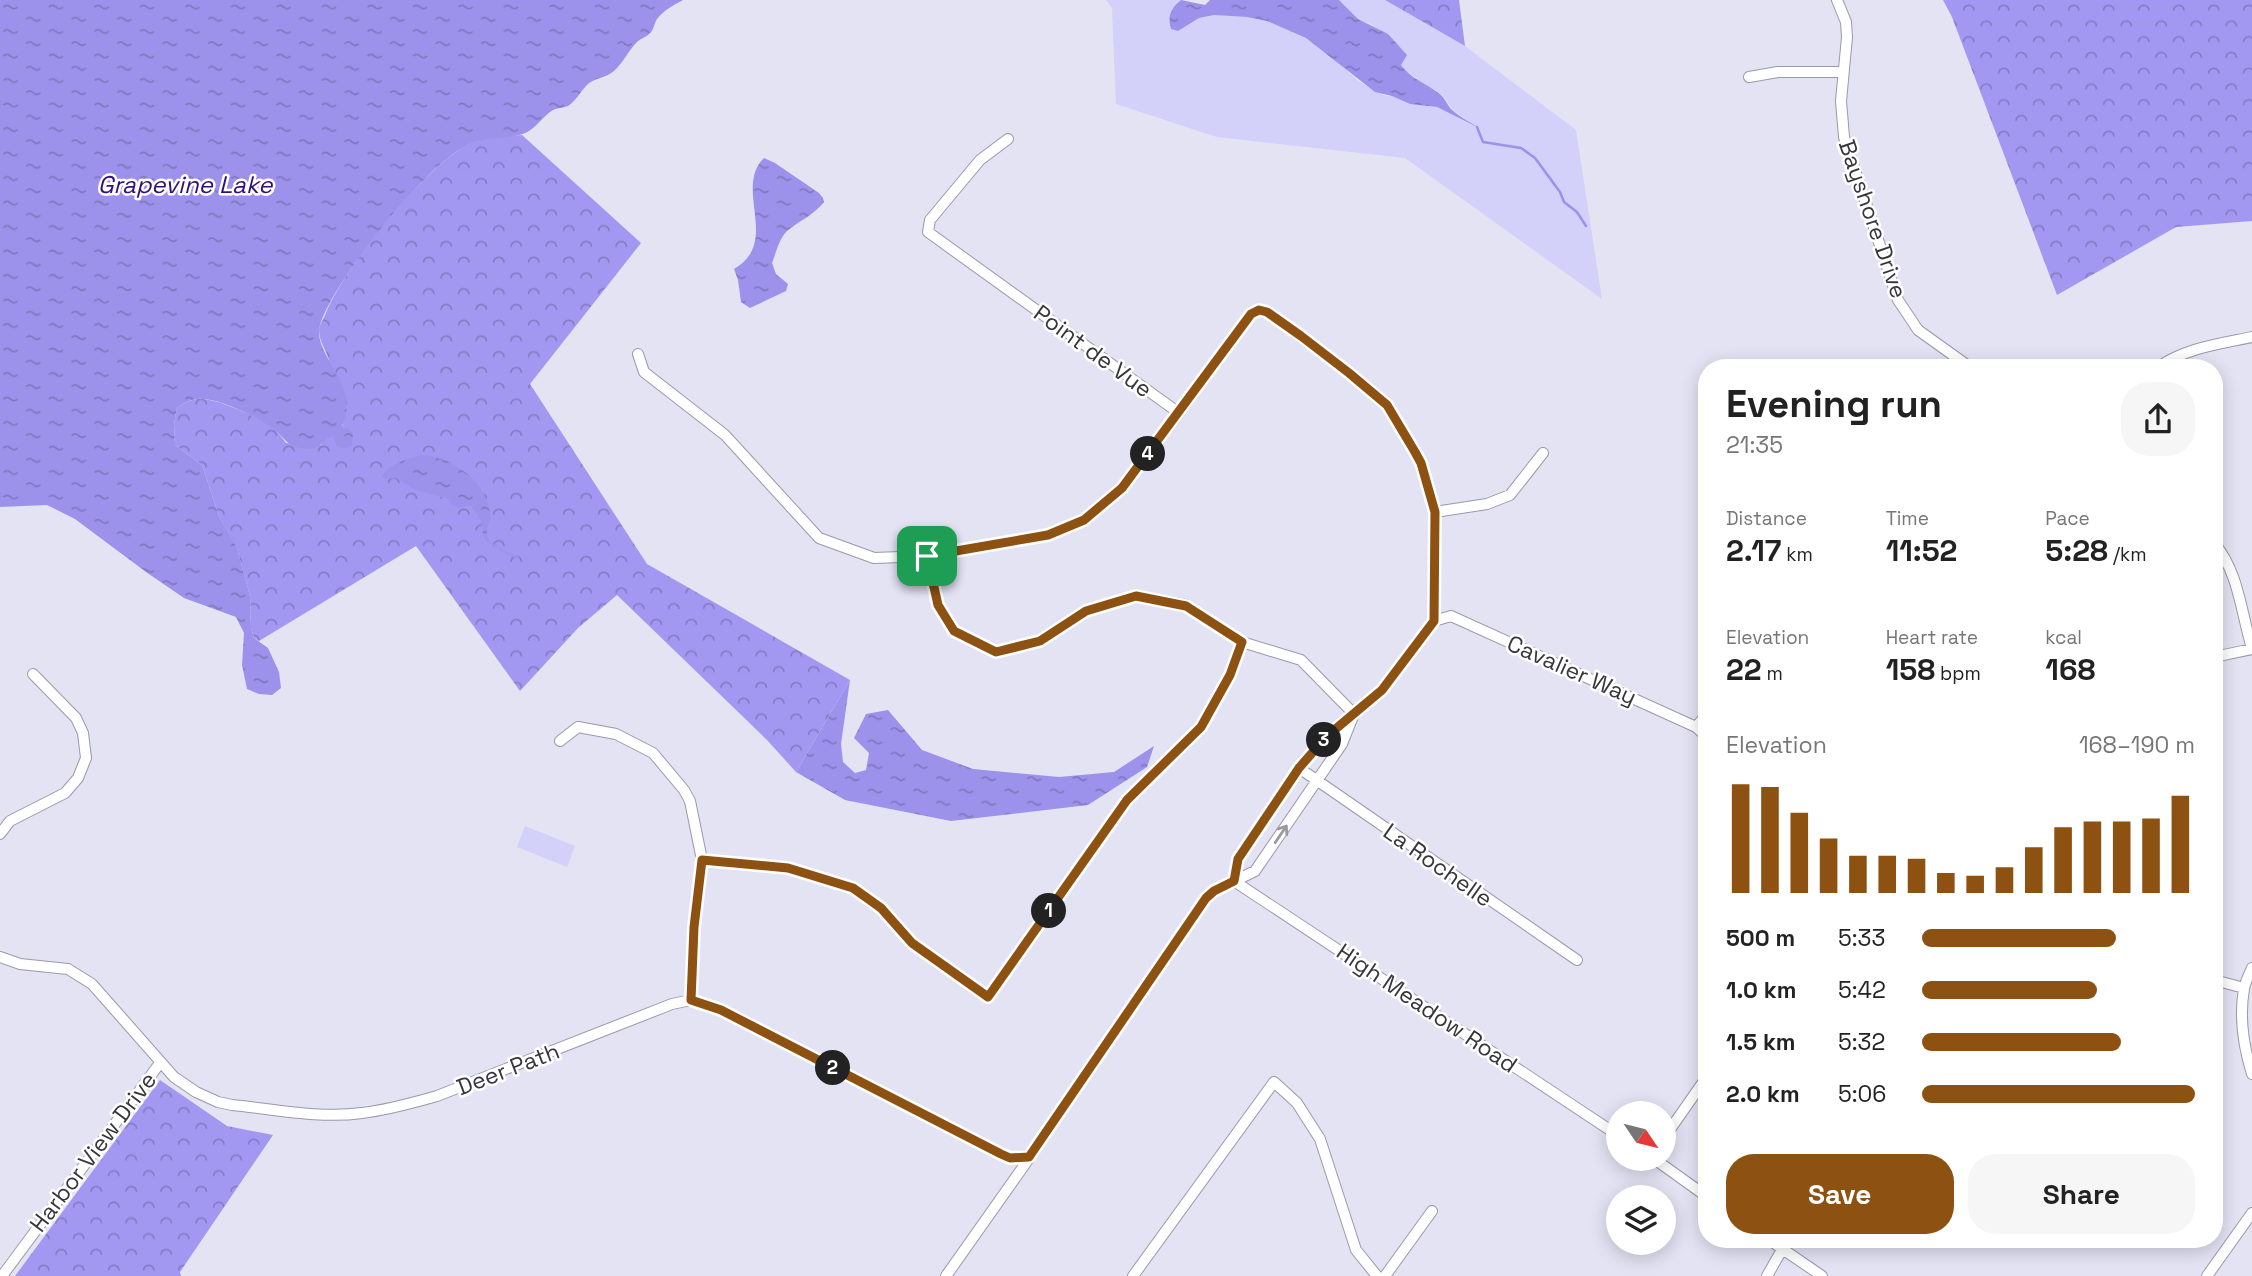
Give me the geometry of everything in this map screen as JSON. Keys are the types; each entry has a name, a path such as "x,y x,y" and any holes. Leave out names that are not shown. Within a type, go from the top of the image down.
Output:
{"street":[{"name":"Bayshore Drive","path":"1837,0 1846,22 1847,37 1841,102 1844,136 1898,300 1918,330 1958,359"},
{"path":"1749,77 1778,72 1843,72"},
{"name":"Point de Vue","path":"1008,139 980,160 930,219 928,232 1179,413"},
{"path":"638,354 643,372 725,435 819,538 874,558 927,556 1048,535 1084,520 1122,488 1251,314 1259,310 1267,312 1387,405 1421,463 1435,512 1434,621 1382,690 1326,737 1299,768 1238,859 1234,881"},
{"path":"2171,359 2196,349 2252,337"},
{"path":"1435,512 1487,504 1510,495 1543,453"},
{"path":"927,556 938,605 954,631 996,652 1040,641 1086,611 1136,596 1186,606 1242,642 1301,660 1354,714"},
{"path":"2223,559 2239,593 2252,649 2223,655"},
{"name":"Cavalier Way","path":"1434,621 1451,615 1696,727"},
{"path":"702,860 788,868 853,888 881,908 912,943 988,997 1127,800 1201,727 1230,675 1242,642"},
{"path":"0,834 10,821 65,793 78,778 86,759 83,733 76,718 33,674"},
{"path":"946,1276 1206,898 1214,891 1255,871 1342,744 1354,714"},
{"path":"560,741 578,727 616,734 653,753 690,801 702,860 694,927 691,1000 721,1010 1001,1154 1010,1158 1029,1157"},
{"name":"La Rochelle","path":"1299,768 1577,960"},
{"name":"High Meadow Road","path":"1234,881 1606,1127"},
{"name":"Deer Path","path":"0,957 20,964 68,969 93,984 160,1063 174,1077 196,1092 218,1102 308,1113 361,1113 437,1096 672,1004 691,1000"},
{"path":"2252,968 2244,988 2245,1050 2252,1074"},
{"path":"2223,982 2244,988"},
{"name":"Harbor View Drive","path":"2,1276 160,1063"},
{"path":"1133,1276 1275,1082 1297,1103 1320,1139 1356,1250 1377,1276"},
{"path":"1676,1121 1698,1089"},
{"path":"1671,1171 1698,1190"},
{"path":"1385,1276 1432,1212"},
{"path":"2207,1276 2252,1213"},
{"path":"1767,1276 1784,1248"},
{"path":"1790,1248 1822,1276"}],"shaded area":[{"path":"1106,0 1181,0 1172,9 1170,16 1171,29 1177,31 1199,18 1214,15 1267,21 1306,38 1358,81 1385,96 1392,96 1410,104 1437,107 1474,126 1452,109 1445,98 1435,90 1406,72 1373,25 1358,19 1339,0 1385,0 1465,46 1576,130 1602,299 1405,158 1217,137 1116,104 1112,8"},
{"path":"525,826 575,846 567,867 517,847"}],"green space":[{"path":"1385,0 1459,0 1465,46"},
{"path":"1943,0 2252,0 2252,221 2176,227 2057,295 1952,17"},
{"path":"522,135 641,243 530,384 647,564 850,680 796,772 767,740 617,595 578,628 520,691 416,546 259,641 254,638 250,596 237,549 219,516 202,465 175,445 174,424 177,408 196,399 230,406 269,426 286,443 321,445 344,429 329,360 319,330 334,295 384,225 423,180 443,162 475,142"},
{"path":"160,1080 227,1126 273,1135 180,1272 181,1276 15,1276"}],"water":[{"name":"Grapevine Lake","path":"0,0 683,0 660,16 651,32 637,42 614,71 589,83 568,106 553,110 525,133 477,141 445,160 381,228 342,282 320,325 322,347 346,397 342,425 353,433 352,445 344,449 337,446 333,436 313,449 296,447 255,418 209,400 192,400 177,408 174,424 175,445 202,465 219,516 237,548 250,596 254,638 268,648 279,672 281,688 272,695 247,689 242,665 244,633 236,617 184,598 75,519 47,505 0,507"},
{"path":"1181,0 1205,5 1210,0 1339,0 1358,19 1388,34 1407,55 1401,65 1405,70 1439,94 1454,112 1479,128 1437,107 1410,104 1375,92 1306,38 1267,21 1214,15 1199,18 1178,31 1171,29 1171,13"},
{"path":"764,158 819,193 824,202 787,231 780,242 772,263 776,274 788,284 786,291 750,308 741,302 734,269 748,258 754,244 756,230 753,184 756,170"},
{"path":"426,455 449,462 477,483 488,503 489,540 519,559 486,541 481,520 470,505 460,508 452,505 448,499 413,489 396,478 385,479 382,475 402,461"},
{"path":"850,680 841,744 843,762 855,773 866,770 869,753 854,738 866,714 888,710 922,750 973,769 1059,777 1114,772 1154,746 1147,767 1088,805 951,821 845,800 796,772"}],"waterway":[{"path":"1477,127 1483,142 1521,148 1535,158 1560,192 1564,202 1577,212 1586,226"}],"route":[{"path":"1259,310 1267,312 1301,336 1387,405 1421,463 1435,512 1434,621 1382,690 1326,737 1299,768 1238,859 1234,881 1206,898 1029,1157 1010,1158 1001,1154 721,1010 691,1000 694,927 702,860 788,868 853,888 881,908 912,943 988,997 1127,800 1201,727 1230,675 1242,642 1186,606 1136,596 1086,611 1040,641 996,652 954,631 938,605 927,556 1048,535 1084,520 1122,488 1251,314 1259,310"}]}
